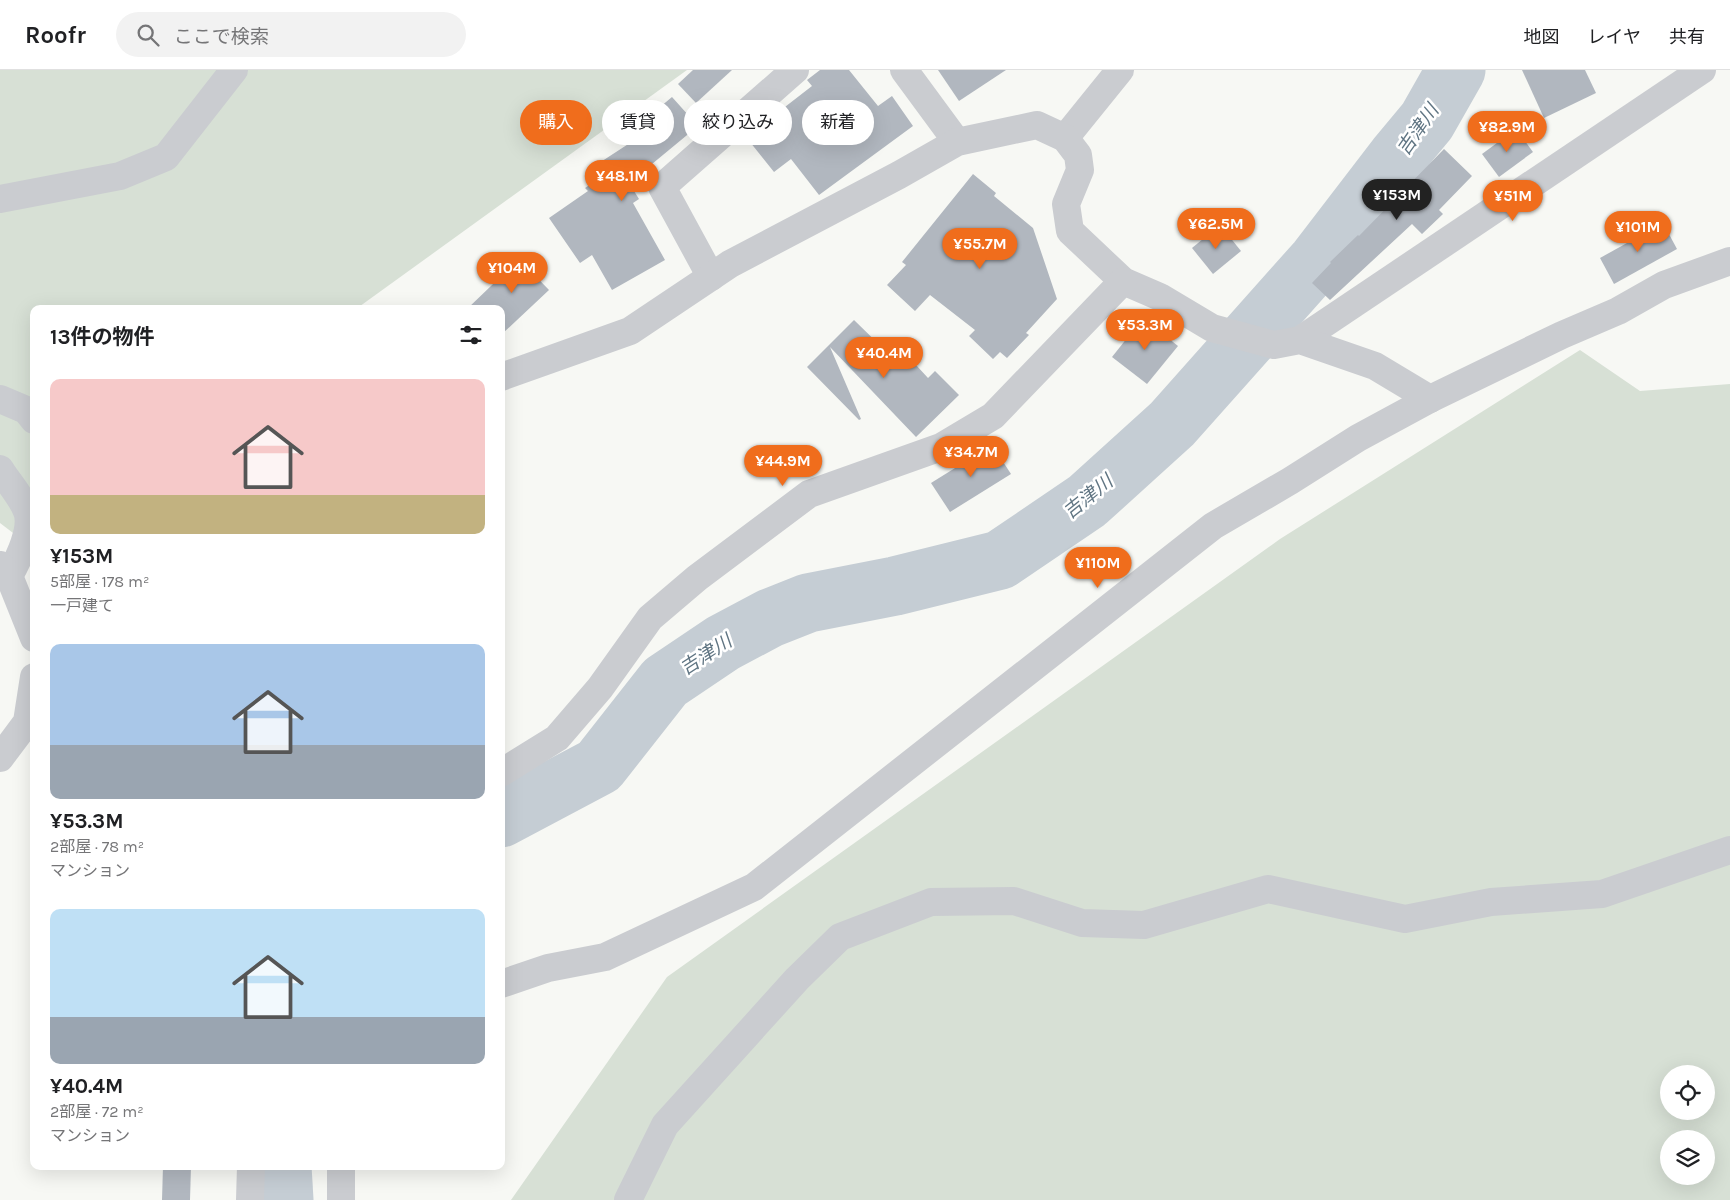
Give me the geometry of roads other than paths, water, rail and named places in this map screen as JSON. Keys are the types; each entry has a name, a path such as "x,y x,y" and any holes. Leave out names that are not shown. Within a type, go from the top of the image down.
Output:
{"street":[{"path":"0,199 120,176 166,157 234,70"},
{"path":"710,277 662,187 795,70"},
{"path":"904,70 957,142"},
{"path":"1065,138 1120,70"},
{"path":"505,376 630,331 730,264 899,175 957,142 1037,125 1065,138 1078,155 1080,170 1066,204 1070,231 1123,281 1160,297 1212,328 1274,344 1300,340 1702,70"},
{"path":"505,983 548,968 605,957 754,887 1213,526 1358,438 1430,399 1562,335 1618,311 1664,285 1730,261"},
{"path":"505,770 556,738 600,688 650,618 697,578 809,494 941,448 993,416 1123,281"},
{"path":"1300,340 1375,366 1430,399"},
{"path":"0,399 26,410 30,415"},
{"path":"0,469 27,510 28,527 20,556 5,571 30,629"},
{"path":"0,758 27,722 30,703"},
{"path":"628,1200 665,1126 797,979 840,937 931,902 1014,901 1082,923 1144,925 1268,889 1405,919 1491,902 1602,894 1730,850"},
{"path":"250,1200 251,1170"},
{"path":"341,1170 341,1200"}],"waterway":[{"name":"吉津川","path":"505,816 599,766 665,682 723,643 770,618 808,603 895,586 1000,560 1087,501 1172,424 1318,260 1427,121 1456,70"},
{"name":"吉津川","path":"282,1170 284,1200"}]}
